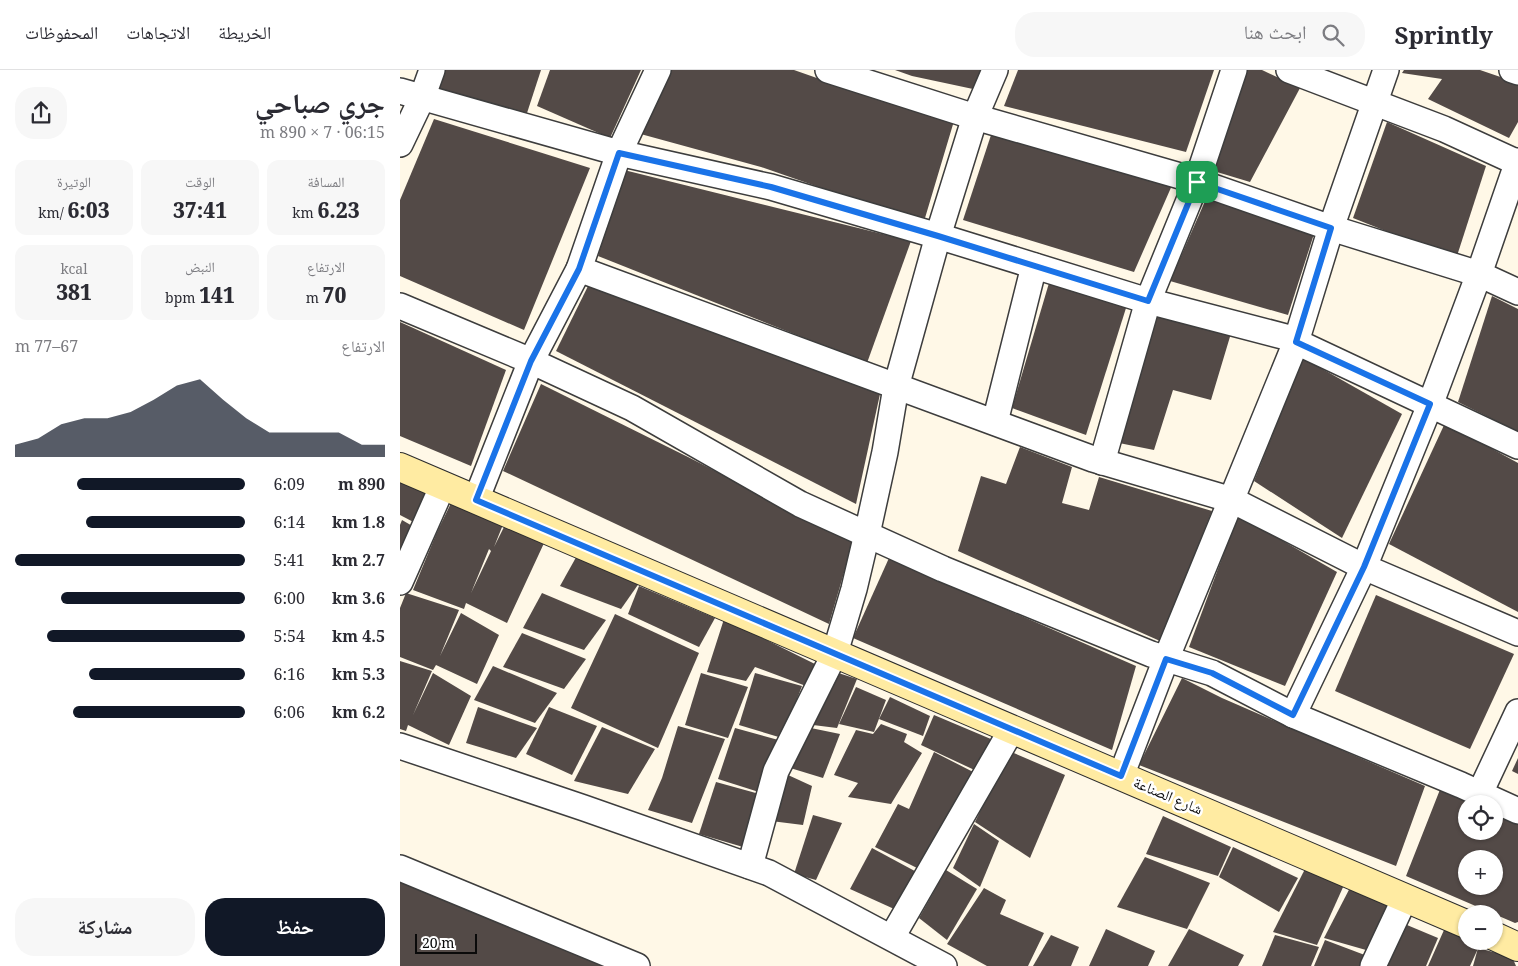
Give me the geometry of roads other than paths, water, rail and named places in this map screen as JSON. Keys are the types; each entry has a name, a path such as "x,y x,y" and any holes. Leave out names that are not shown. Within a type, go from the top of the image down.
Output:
{"street":[{"path":"400,144 411,94 432,70"},
{"path":"476,500 531,361 579,269 619,153 658,70"},
{"path":"828,70 975,117 1197,182 1331,228 1479,274 1518,292"},
{"path":"750,866 776,770 835,653 854,589 886,452 896,386 938,236 975,117 995,70"},
{"path":"1102,462 1148,301 1197,182 1234,70"},
{"path":"1289,70 1444,130 1518,163 1430,404 1364,567 1293,715"},
{"path":"1121,776 1166,659 1296,342 1331,228 1386,70"},
{"path":"1512,70 1518,72"},
{"path":"411,94 619,153 771,187 1148,301 1286,337 1518,446"},
{"path":"995,422 1034,266"},
{"path":"579,269 1102,462 1232,500 1364,567 1518,633"},
{"path":"400,306 531,361 632,408 800,504 943,569 1142,650 1212,673 1293,715 1518,811"},
{"name":"شارع الصناعة","path":"400,468 1458,921"},
{"path":"400,582 443,485"},
{"path":"1480,794 1518,712"},
{"path":"892,937 1012,729"},
{"path":"400,746 556,798 769,873 944,966"},
{"path":"400,868 637,966"},
{"path":"1372,966 1405,898"},
{"path":"1503,940 1518,947"}]}
